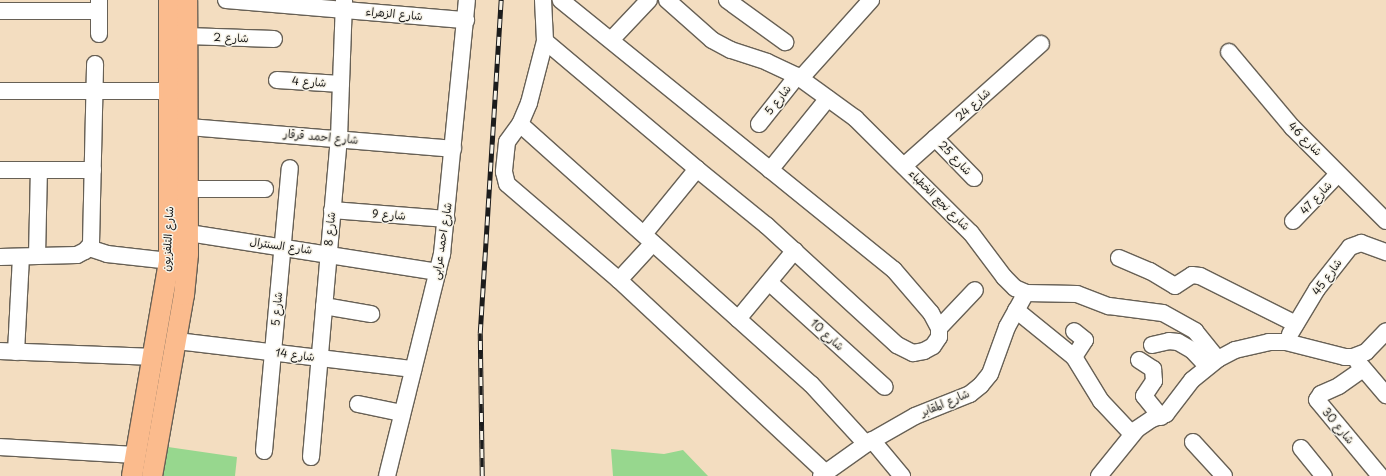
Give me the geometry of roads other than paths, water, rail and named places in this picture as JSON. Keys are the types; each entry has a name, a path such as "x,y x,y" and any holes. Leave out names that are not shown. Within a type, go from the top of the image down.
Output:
{"main road":[{"name":"شارع التلفزيون","path":"152,476 184,295 170,91 168,0"},
{"name":"شارع التلفزيون","path":"132,476 154,357 169,261 180,232 189,189 187,0"},
{"path":"165,292 184,295"}],"street":[{"name":"شارع الزهراء","path":"226,0 344,4 466,20"},
{"name":"شارع احمد عرابى","path":"387,476 438,272 446,219 467,0"},
{"path":"543,0 545,41 529,103 520,124 507,142 504,172 507,184 619,280 823,474"},
{"path":"545,41 697,170 795,250 905,350 913,353 924,351 933,346 939,337 939,328 931,313 894,270 561,0"},
{"path":"611,40 649,0"},
{"name":"شارع نجع الخطباء","path":"667,0 712,40 731,50 768,62 799,77 855,118 971,233 1004,277 1015,288 1026,293"},
{"path":"727,0 785,42"},
{"name":"شارع 5","path":"759,124 799,77 871,0"},
{"name":"شارع 8","path":"311,457 339,138 344,4"},
{"path":"0,10 99,5 99,34"},
{"name":"شارع 2","path":"187,36 274,39"},
{"name":"شارع 24","path":"904,165 1041,44"},
{"name":"شارع 46","path":"1230,52 1292,127 1386,221"},
{"path":"0,257 77,255 89,248 93,236 95,64"},
{"name":"شارع 4","path":"277,80 341,84"},
{"path":"0,91 170,91"},
{"path":"770,170 828,98"},
{"path":"520,124 811,384 902,476"},
{"name":"شارع احمد قرقار","path":"188,126 453,149"},
{"name":"شارع 25","path":"935,138 974,178"},
{"name":"شارع 5","path":"264,451 290,168"},
{"path":"0,170 93,170"},
{"path":"39,170 29,256 8,351 154,357"},
{"path":"619,280 697,170"},
{"name":"شارع 47","path":"1293,222 1338,174"},
{"path":"189,189 265,189"},
{"name":"شارع 9","path":"332,210 446,219"},
{"name":"شارع السنترال","path":"180,232 328,253 438,272"},
{"name":"شارع 45","path":"1286,342 1317,289 1350,247 1361,243 1386,252"},
{"path":"89,248 107,254 169,261"},
{"path":"738,319 795,250"},
{"path":"1119,258 1150,271 1175,286 1192,275 1200,276 1296,324"},
{"name":"شارع 10","path":"769,282 886,387"},
{"path":"939,328 975,290"},
{"path":"1026,293 1077,294 1109,306 1163,313 1195,330 1213,362"},
{"name":"شارع المقابر","path":"823,474 869,442 936,406 970,394 981,385 990,374 1016,310 1026,293"},
{"path":"324,306 371,314"},
{"path":"1016,310 1074,357 1101,401 1132,434"},
{"path":"1074,331 1085,340 1074,357"},
{"path":"1358,363 1366,352 1386,332"},
{"name":"شارع 14","path":"177,341 413,369"},
{"path":"1152,345 1165,341 1178,342 1213,362"},
{"path":"1099,476 1132,434 1144,423 1161,417 1172,408 1192,380 1213,362 1251,345 1286,342 1358,363 1386,395"},
{"path":"1139,360 1153,369 1154,381 1144,396 1161,417"},
{"name":"شارع 30","path":"1358,363 1339,386 1321,394 1317,400 1380,476"},
{"path":"358,404 402,413"},
{"path":"1193,442 1224,476"},
{"path":"0,447 136,455"},
{"path":"1301,448 1324,476"}],"railway":[{"path":"482,476 480,333 501,0"}]}
